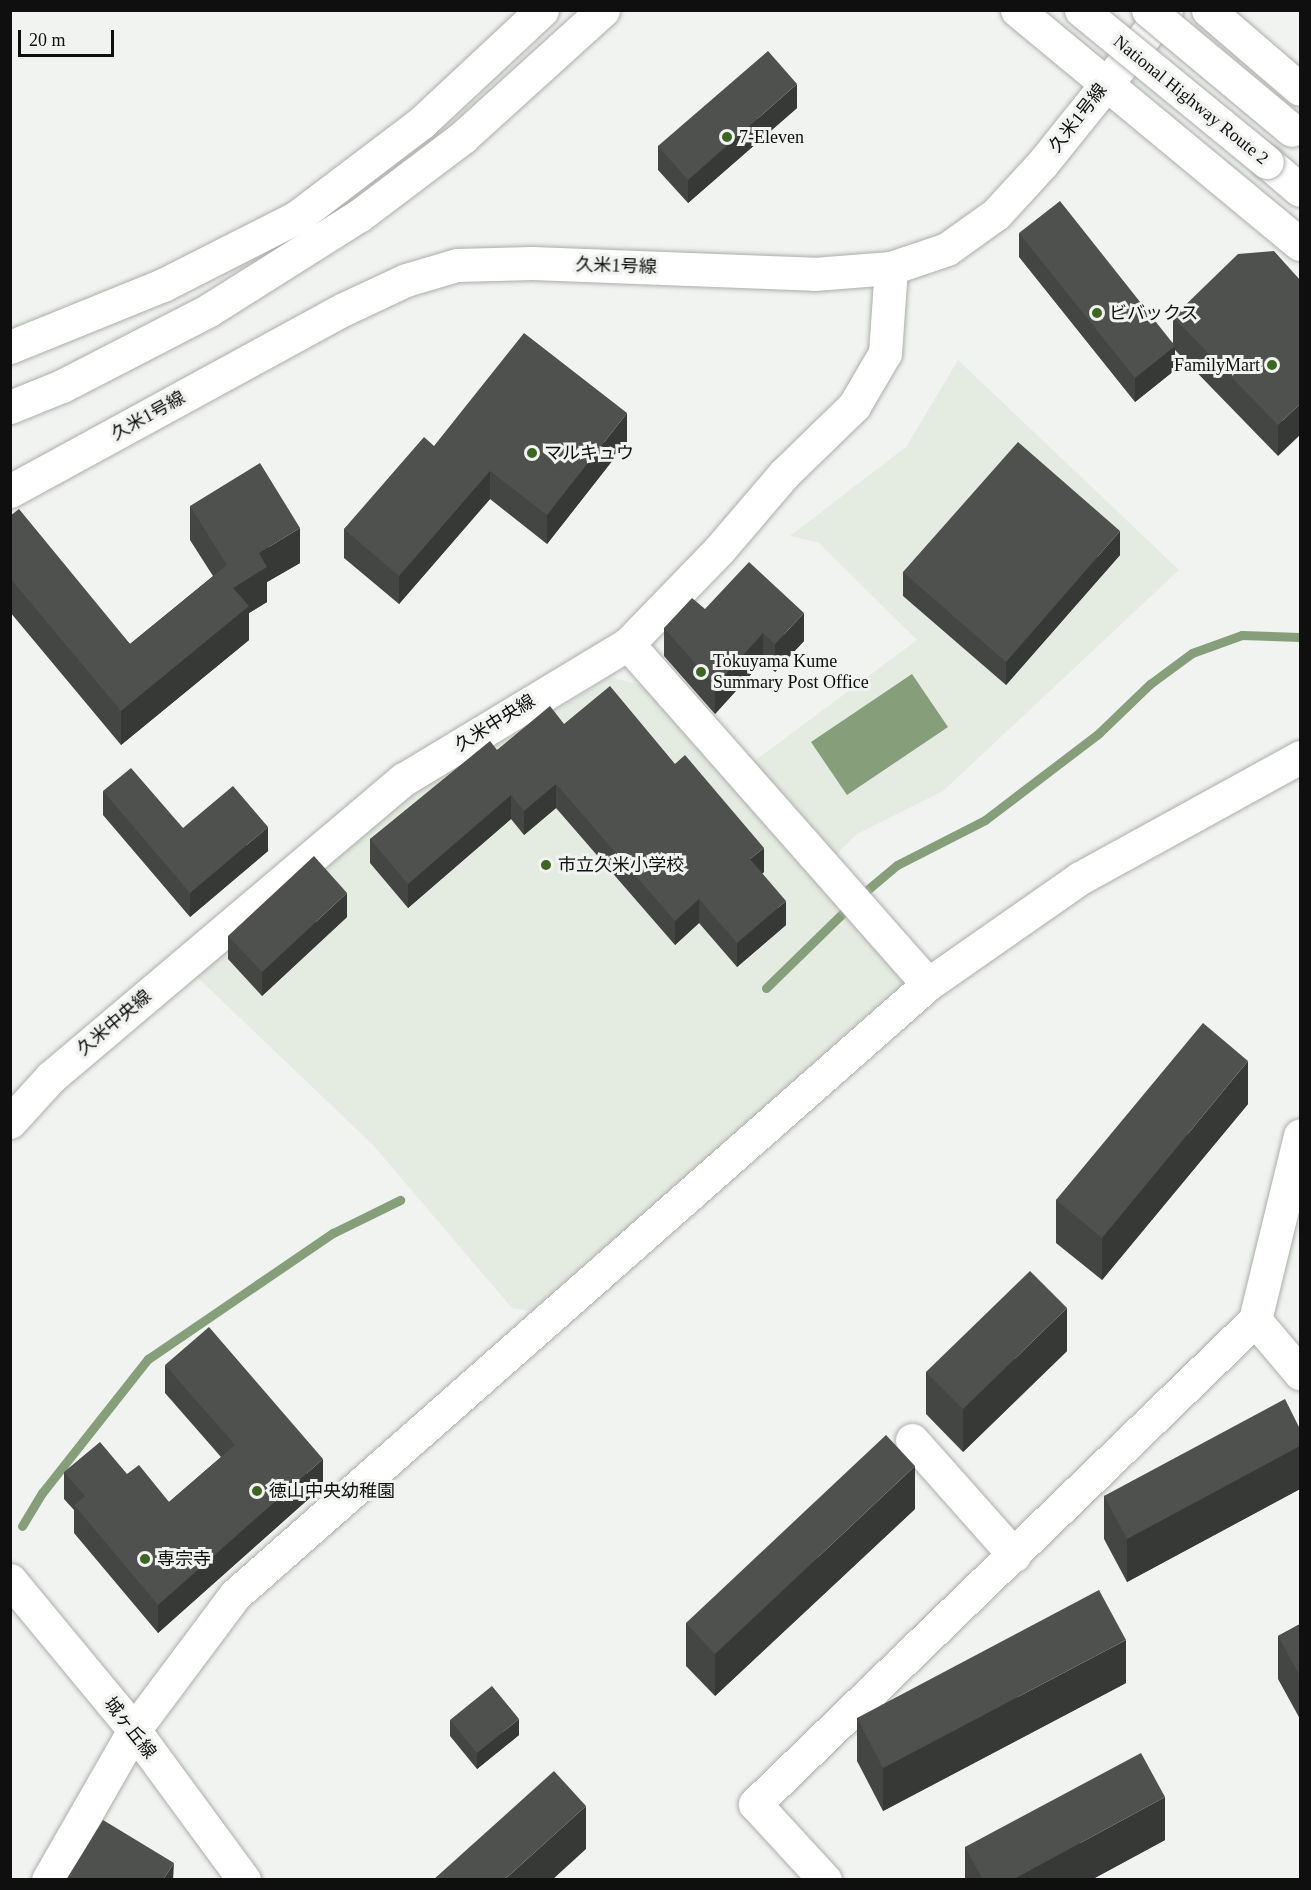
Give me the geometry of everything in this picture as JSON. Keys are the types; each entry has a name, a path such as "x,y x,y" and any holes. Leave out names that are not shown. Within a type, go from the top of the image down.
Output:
{"main road":[{"path":"10,347 163,285 297,217 422,122 542,10"},
{"path":"10,407 62,386 209,310 360,215 463,137 603,10"},
{"path":"1017,10 1106,81 1300,244"},
{"name":"National Highway Route 2","path":"1081,10 1300,190"},
{"path":"1148,10 1296,133"},
{"name":"久米1号線","path":"10,491 344,309 406,280 457,265 532,263 814,274 891,268 947,249 996,214 1042,164 1106,81 1166,10"},
{"path":"1208,10 1300,89"},
{"name":"久米中央線","path":"10,1122 51,1077 404,779 628,644 719,550 784,474 854,406 885,353 891,268"},
{"path":"628,644 928,984"},
{"path":"48,1880 134,1730 235,1595 928,984 1080,878 1300,757"},
{"path":"825,1880 755,1804 1255,1320 1300,1135"},
{"path":"1255,1320 1300,1373"},
{"path":"912,1440 1014,1554"},
{"name":"城ヶ丘線","path":"10,1580 134,1730 244,1880"}],"shaded area":[{"path":"958,360 1179,570 943,791 857,834 838,853 826,883 908,986 538,1312 512,1308 373,1145 195,975 405,792 540,721 609,677 646,686 737,774 917,640 819,543 790,536 906,447"},
{"path":"912,674 948,727 847,795 811,742"}],"building":[{"path":"768,51 797,84 688,180 658,146"},
{"name":"ビバックス","path":"1060,201 1175,346 1135,378 1019,233"},
{"path":"1274,251 1300,280 1300,404 1278,425 1173,317 1238,254"},
{"path":"524,333 627,413 547,515 490,471 399,576 344,529 424,437 434,446"},
{"path":"1018,442 1120,531 1006,662 903,572"},
{"path":"260,463 300,528 259,553 267,567 233,588 249,606 121,711 10,578 10,516 19,509 130,644 227,565 190,506"},
{"path":"749,562 804,613 775,644 763,633 715,686 664,628 692,598 705,609"},
{"path":"610,686 675,764 685,755 764,848 750,859 786,901 737,943 699,899 675,921 556,784 524,811 511,795 408,884 370,839 490,741 497,750 550,706 564,724"},
{"path":"131,768 183,828 233,786 268,827 190,893 103,791"},
{"path":"314,856 347,893 262,972 228,936"},
{"path":"1203,1023 1248,1061 1102,1238 1056,1200"},
{"path":"1030,1271 1067,1308 963,1409 926,1372"},
{"path":"209,1327 323,1459 158,1605 74,1505 85,1496 64,1472 100,1442 127,1474 139,1465 169,1502 235,1445 165,1365"},
{"path":"1285,1399 1300,1429 1300,1446 1127,1539 1104,1496"},
{"path":"886,1435 915,1466 715,1654 686,1623"},
{"path":"1099,1590 1126,1640 883,1768 857,1718"},
{"path":"1300,1624 1300,1676 1278,1636"},
{"path":"492,1686 519,1719 477,1753 450,1720"},
{"path":"1141,1753 1165,1797 1012,1880 983,1880 965,1847"},
{"path":"554,1771 586,1806 504,1880 433,1880"},
{"path":"103,1820 174,1863 163,1880 66,1880"}],"waterway":[{"path":"860,896 897,865 985,820 1099,733 1150,684 1192,653 1242,635 1300,637"},
{"path":"766,988 850,906"},
{"path":"22,1526 42,1493 148,1359 333,1233 400,1200"}],"place":[{"name":"7-Eleven","path":"727,137"},
{"name":"ビバックス","path":"1097,313"},
{"name":"FamilyMart","path":"1272,365"},
{"name":"マルキュウ","path":"532,453"},
{"name":"Tokuyama Kume Summary Post Office","path":"701,672"},
{"name":"市立久米小学校","path":"546,865"},
{"name":"徳山中央幼稚園","path":"257,1491"},
{"name":"専宗寺","path":"145,1559"}]}
